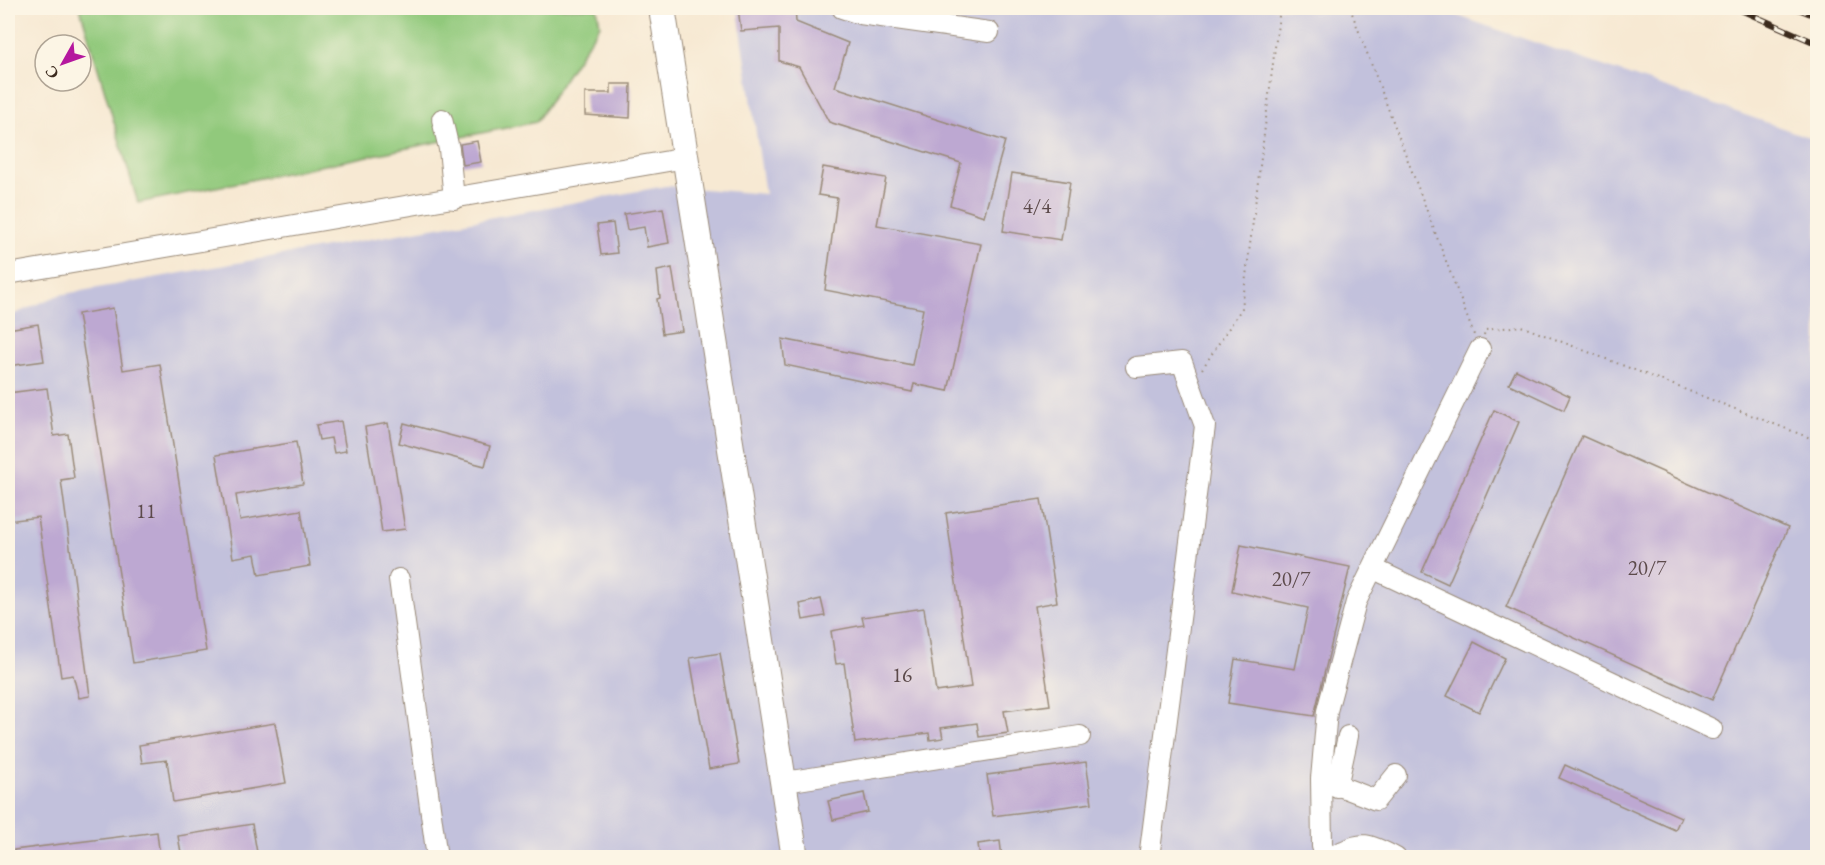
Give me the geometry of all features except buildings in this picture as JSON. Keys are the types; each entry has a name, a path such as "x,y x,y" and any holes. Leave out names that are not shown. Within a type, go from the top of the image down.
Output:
{"main road":[{"path":"662,8 785,782 795,858"}],"street":[{"path":"842,8 861,14 989,32"},
{"path":"442,119 449,148 454,199"},
{"path":"8,274 47,259 454,199 686,158"},
{"path":"1396,858 1373,846 1355,844 1326,858 1323,846 1329,783 1327,711 1356,602 1480,349"},
{"path":"1136,368 1182,362 1205,426 1149,858"},
{"path":"1374,569 1713,729"},
{"path":"399,579 437,858"},
{"path":"785,782 1080,736"},
{"path":"1329,783 1348,736"},
{"path":"1329,783 1376,800 1396,775"}],"path":[{"path":"1191,387 1242,308 1280,8"},
{"path":"1350,8 1480,349"},
{"path":"1480,349 1485,330 1521,326 1818,441"}],"shaded area":[{"path":"738,8 1435,8 1817,140 1817,857 8,857 8,317 59,295 666,186 765,194"}],"green space":[{"path":"80,8 597,8 600,25 536,122 138,203 93,52 93,33 87,33"}],"railway":[{"path":"1736,8 1818,44"},
{"path":"1796,8 1818,17"}]}
